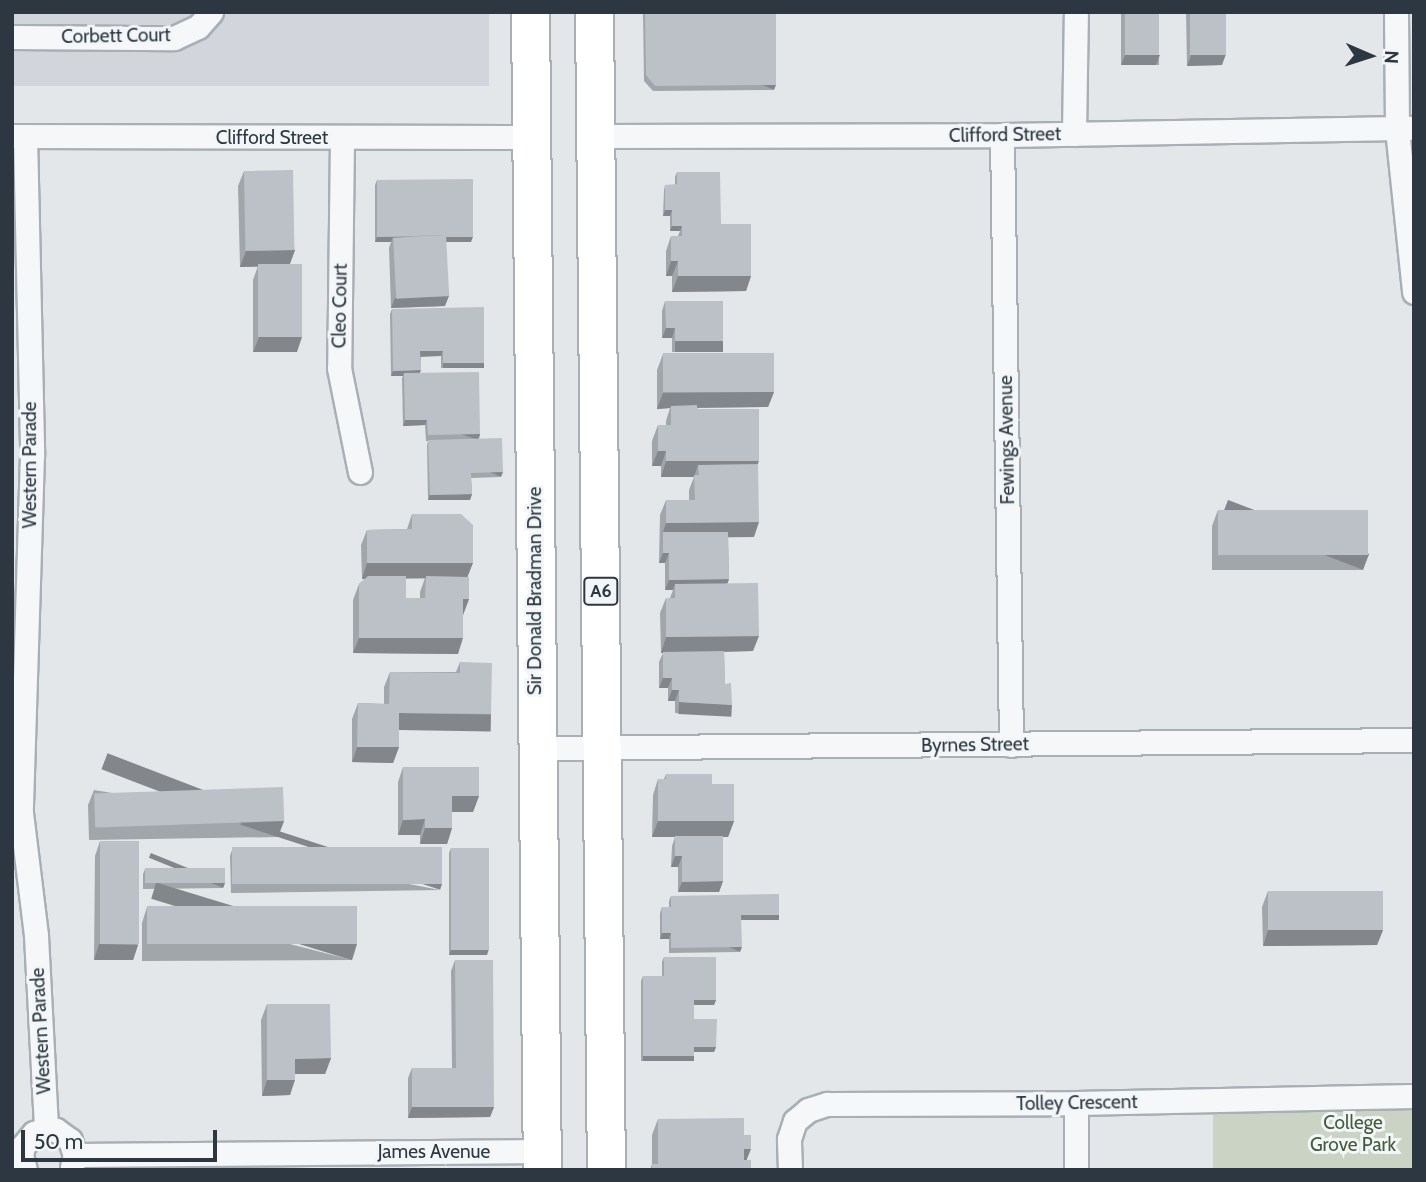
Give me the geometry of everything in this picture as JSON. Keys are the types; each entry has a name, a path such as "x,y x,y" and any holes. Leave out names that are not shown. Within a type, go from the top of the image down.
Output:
{"main road":[{"name":"Sir Donald Bradman Drive","path":"530,12 542,1160"},
{"name":"A6","path":"594,12 606,1170"}],"street":[{"name":"Corbett Court","path":"12,37 174,38 198,27 211,12"},
{"path":"1074,134 1076,12"},
{"path":"1396,12 1414,292"},
{"name":"Clifford Street","path":"596,136 1002,135 1405,128"},
{"name":"Fewings Avenue","path":"1002,135 1011,745"},
{"name":"Clifford Street","path":"19,136 532,137"},
{"name":"Western Parade","path":"19,136 32,455 21,813 36,936 47,1129"},
{"name":"Cleo Court","path":"342,138 339,368 360,472"},
{"name":"Byrnes Street","path":"536,748 1414,740"},
{"name":"Tolley Crescent","path":"790,1170 789,1139 795,1121 807,1110 827,1104 1076,1103 1414,1096"},
{"path":"1076,1103 1076,1170"},
{"path":"19,1160 23,1146 34,1133 47,1129 57,1130 70,1140 73,1163"},
{"name":"James Avenue","path":"73,1163 542,1160"}],"shaded area":[{"path":"12,12 489,12 489,86 12,86"}],"green space":[{"name":"College Grove Park","path":"1213,1096 1414,1096 1414,1170 1213,1170"}],"building":[{"path":"645,12 776,12 776,85 655,86 646,75"},
{"path":"1125,12 1159,12 1159,55 1125,55"},
{"path":"1190,12 1226,12 1226,55 1190,55"},
{"path":"293,170 294,250 245,251 244,171"},
{"path":"677,172 720,172 721,224 672,226 672,210 665,210 665,185 677,184"},
{"path":"473,179 473,237 377,237 377,180"},
{"path":"682,224 751,224 751,276 678,276 678,261 671,261 671,236 682,236"},
{"path":"446,235 449,296 396,299 393,238"},
{"path":"258,264 302,264 302,337 258,337"},
{"path":"665,301 723,301 723,341 675,341 675,328 666,328"},
{"path":"484,307 484,363 443,363 443,351 420,351 421,370 393,371 392,309"},
{"path":"663,353 774,353 774,392 663,392"},
{"path":"479,372 480,434 428,435 427,420 405,420 404,373"},
{"path":"697,405 697,409 759,409 759,461 666,461 666,451 658,451 658,425 671,425 671,406"},
{"path":"502,438 503,472 471,473 472,494 430,495 428,440"},
{"path":"758,464 759,522 666,523 666,500 695,500 694,475 699,475 698,465"},
{"path":"1218,510 1368,510 1368,555 1218,555"},
{"path":"412,514 461,514 473,525 473,563 367,563 367,530 412,529"},
{"path":"663,532 728,532 729,579 669,580 669,553 663,553"},
{"path":"368,576 406,576 406,598 425,598 426,576 469,577 469,599 463,599 463,638 359,638 359,584"},
{"path":"758,583 759,636 666,637 666,598 675,598 675,584"},
{"path":"724,651 725,684 731,683 732,705 679,702 679,690 672,690 672,678 663,678 663,652"},
{"path":"460,662 492,663 491,714 399,713 399,747 357,747 358,703 389,704 390,672 460,673"},
{"path":"403,767 479,767 479,796 452,796 452,828 425,828 425,819 403,820"},
{"path":"666,774 712,774 712,784 734,784 734,821 658,821 658,779 666,779"},
{"path":"283,787 284,821 95,828 94,794"},
{"path":"675,836 723,836 723,881 682,882 682,856 675,856"},
{"path":"100,841 139,841 139,944 100,944"},
{"path":"232,847 442,847 442,884 232,884"},
{"path":"451,848 489,848 489,950 451,950"},
{"path":"145,868 225,868 225,883 145,883"},
{"path":"1268,891 1383,891 1383,930 1268,930"},
{"path":"779,894 779,915 741,915 742,947 671,948 671,933 662,933 662,907 671,907 671,896"},
{"path":"147,906 357,906 357,944 147,944"},
{"path":"664,957 716,957 716,1000 694,1000 694,1019 717,1019 716,1047 694,1047 694,1056 643,1056 643,976 664,976"},
{"path":"455,960 493,960 494,1107 412,1107 412,1068 456,1068"},
{"path":"267,1004 330,1004 331,1058 295,1059 295,1080 267,1080"},
{"path":"744,1118 744,1135 751,1135 751,1149 744,1149 744,1160 751,1160 751,1170 652,1170 652,1164 658,1164 658,1119"}]}
